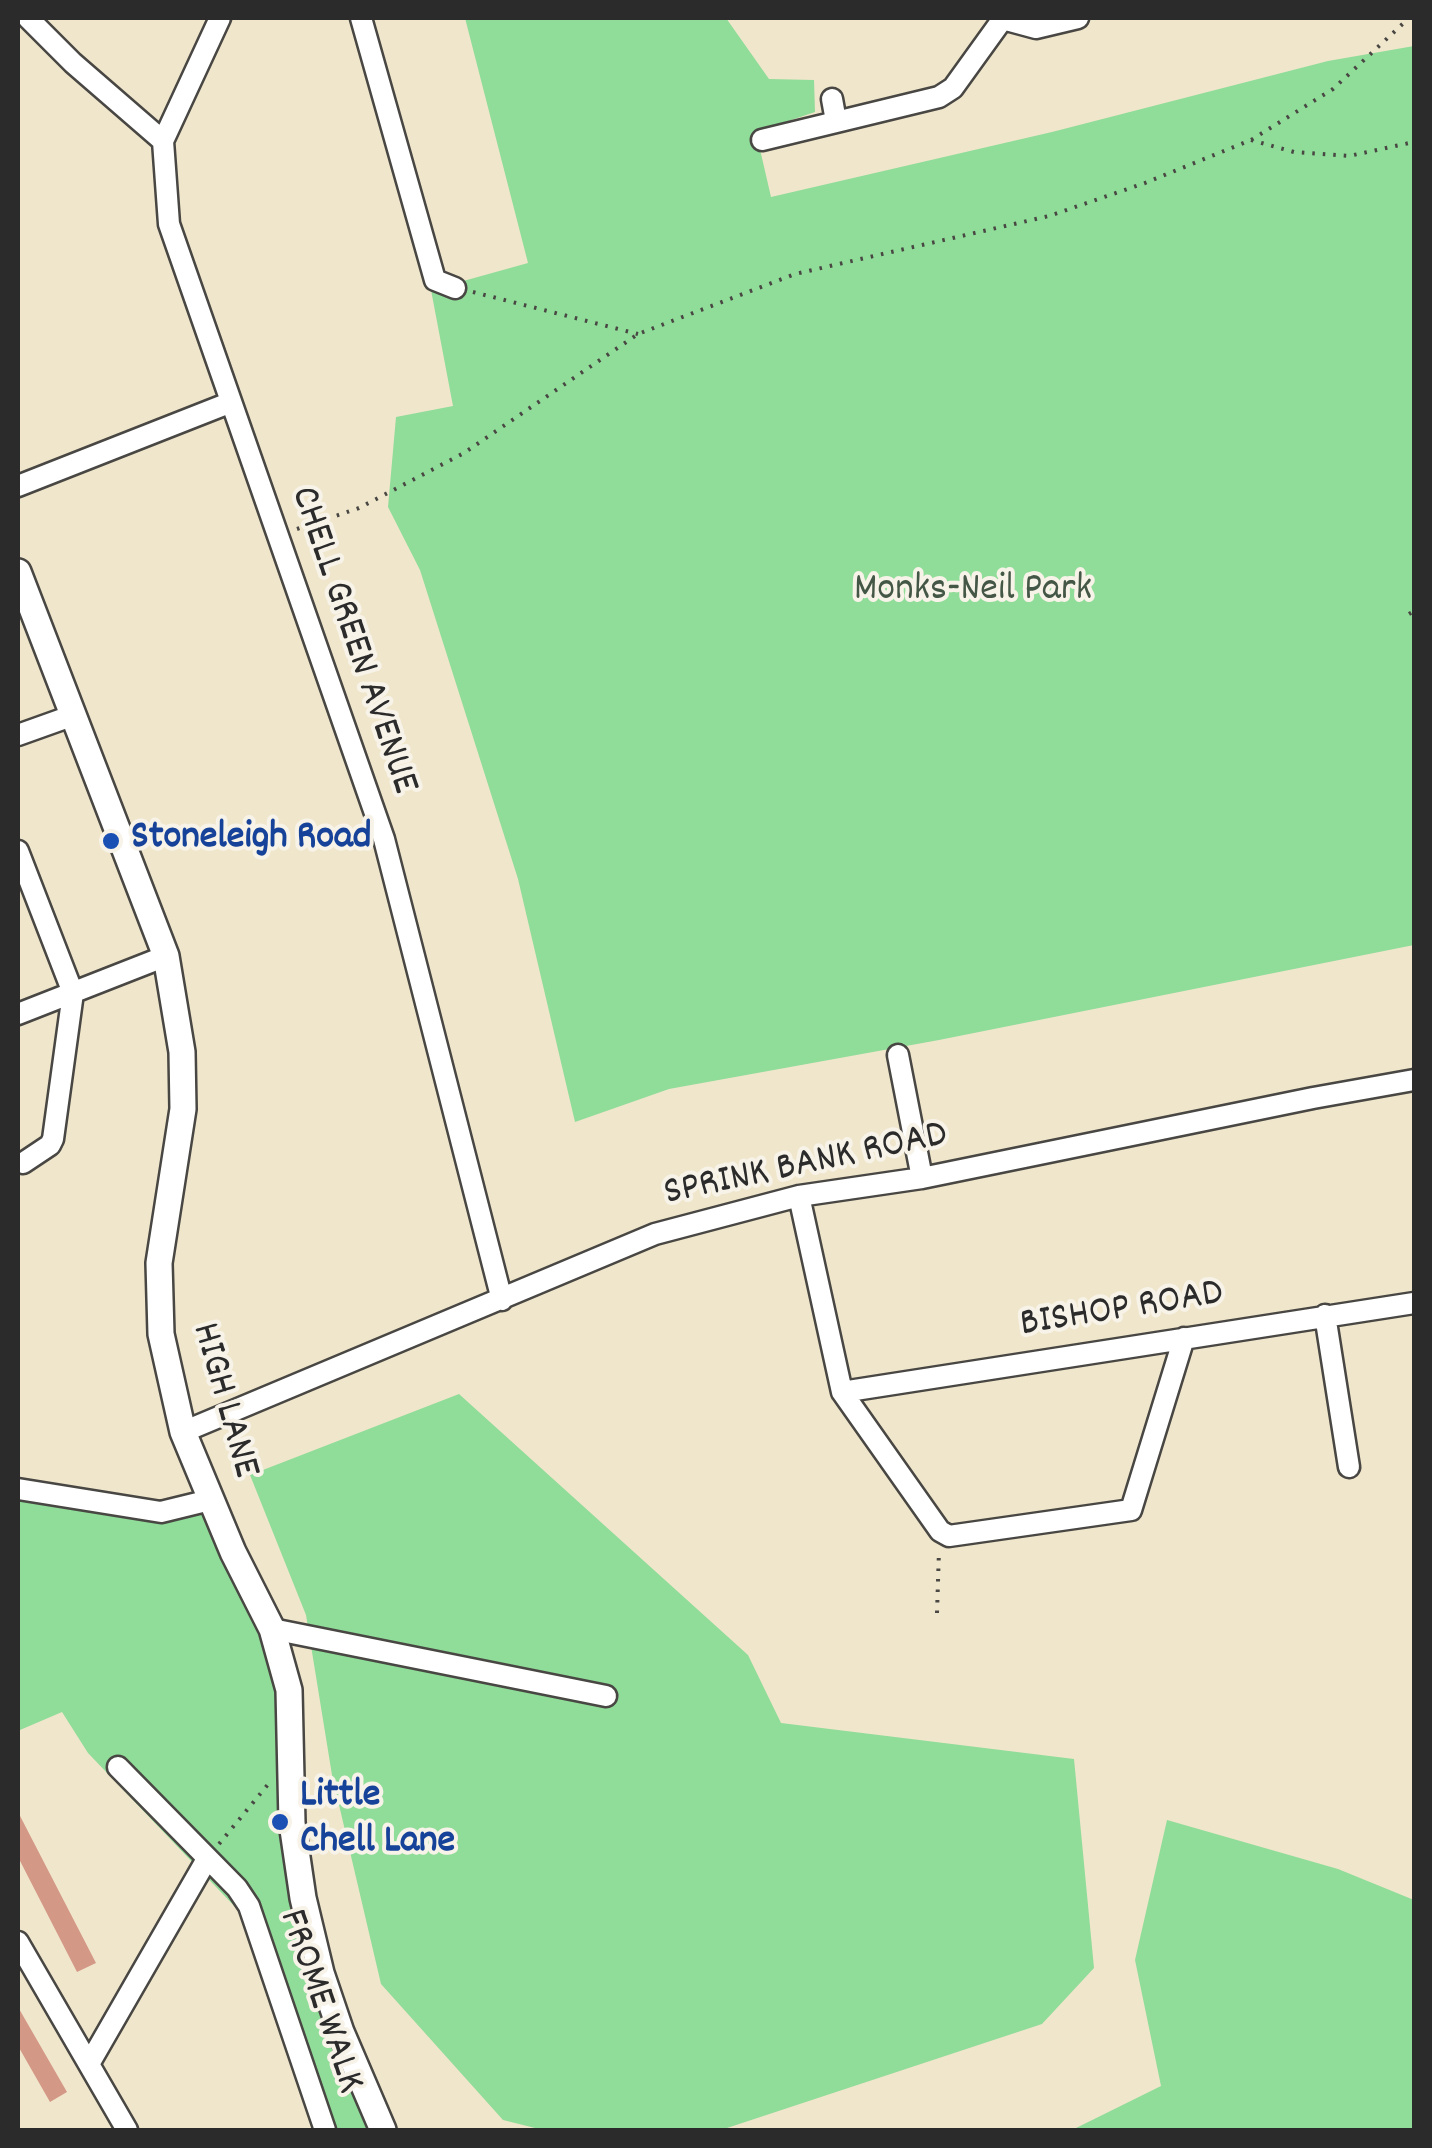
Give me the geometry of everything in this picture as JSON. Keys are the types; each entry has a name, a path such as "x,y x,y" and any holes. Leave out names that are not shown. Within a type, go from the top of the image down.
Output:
{"main road":[{"name":"HIGH LANE","path":"18,572 166,956 182,1052 183,1109 164,1219 158,1296 161,1334 184,1432 210,1500 272,1629 289,1690 296,1848 303,1898 341,2032 383,2130"}],"street":[{"path":"28,18 163,141"},
{"name":"CHELL GREEN AVENUE","path":"220,18 163,141 169,224 384,839 502,1300"},
{"path":"361,18 435,280 455,288"},
{"path":"762,140 834,110 940,97 953,88 1000,19 1036,28 1078,18"},
{"path":"18,486 229,403"},
{"path":"18,735 74,715"},
{"path":"18,851 73,992 52,1139 50,1145 23,1163"},
{"path":"18,1014 166,956"},
{"path":"898,1055 922,1178"},
{"name":"SPRINK BANK ROAD","path":"184,1432 655,1234 800,1196 922,1178 1414,1080"},
{"path":"800,1196 842,1392 940,1530 949,1536 1131,1510 1184,1338"},
{"name":"BISHOP ROAD","path":"842,1392 1414,1303"},
{"path":"1325,1315 1349,1467"},
{"path":"18,1489 161,1512 210,1500"},
{"path":"272,1629 606,1696"},
{"name":"FROME WALK","path":"118,1768 237,1888 249,1906 326,2130"},
{"path":"89,2064 207,1860"},
{"path":"18,1942 127,2130"}],"path":[{"path":"278,535 360,508 464,453 638,334 794,274 1049,216 1146,184 1251,140 1333,89 1408,18"},
{"path":"1251,140 1294,152 1348,156 1414,142"},
{"path":"455,288 638,334"},
{"path":"937,1613 940,1530"},
{"path":"207,1860 279,1772 293,1765"}],"green space":[{"name":"Monks-Neil Park","path":"465,18 726,18 769,79 814,80 815,112 756,132 771,197 1052,132 1328,61 1414,46 1414,945 939,1040 669,1089 575,1122 518,879 420,570 388,507 396,417 453,406 431,290 528,263"},
{"path":"459,1394 748,1655 781,1723 1074,1759 1094,1968 1042,2024 721,2130 543,2130 503,2120 381,1984 332,1775 306,1615 250,1475"},
{"path":"18,1489 130,1509 210,1500 272,1629 308,1918 384,2130 321,2130 239,1911 88,1753 62,1712 20,1730"},
{"path":"1167,1820 1338,1869 1414,1900 1414,2130 1072,2130 1161,2086 1135,1960"}],"building":[{"path":"18,1812 96,1963 77,1972 18,1857"},
{"path":"18,2007 67,2092 50,2102 18,2046"}],"place":[{"name":"Stoneleigh Road","path":"111,841"},
{"name":"Little Chell Lane","path":"280,1822"}]}
